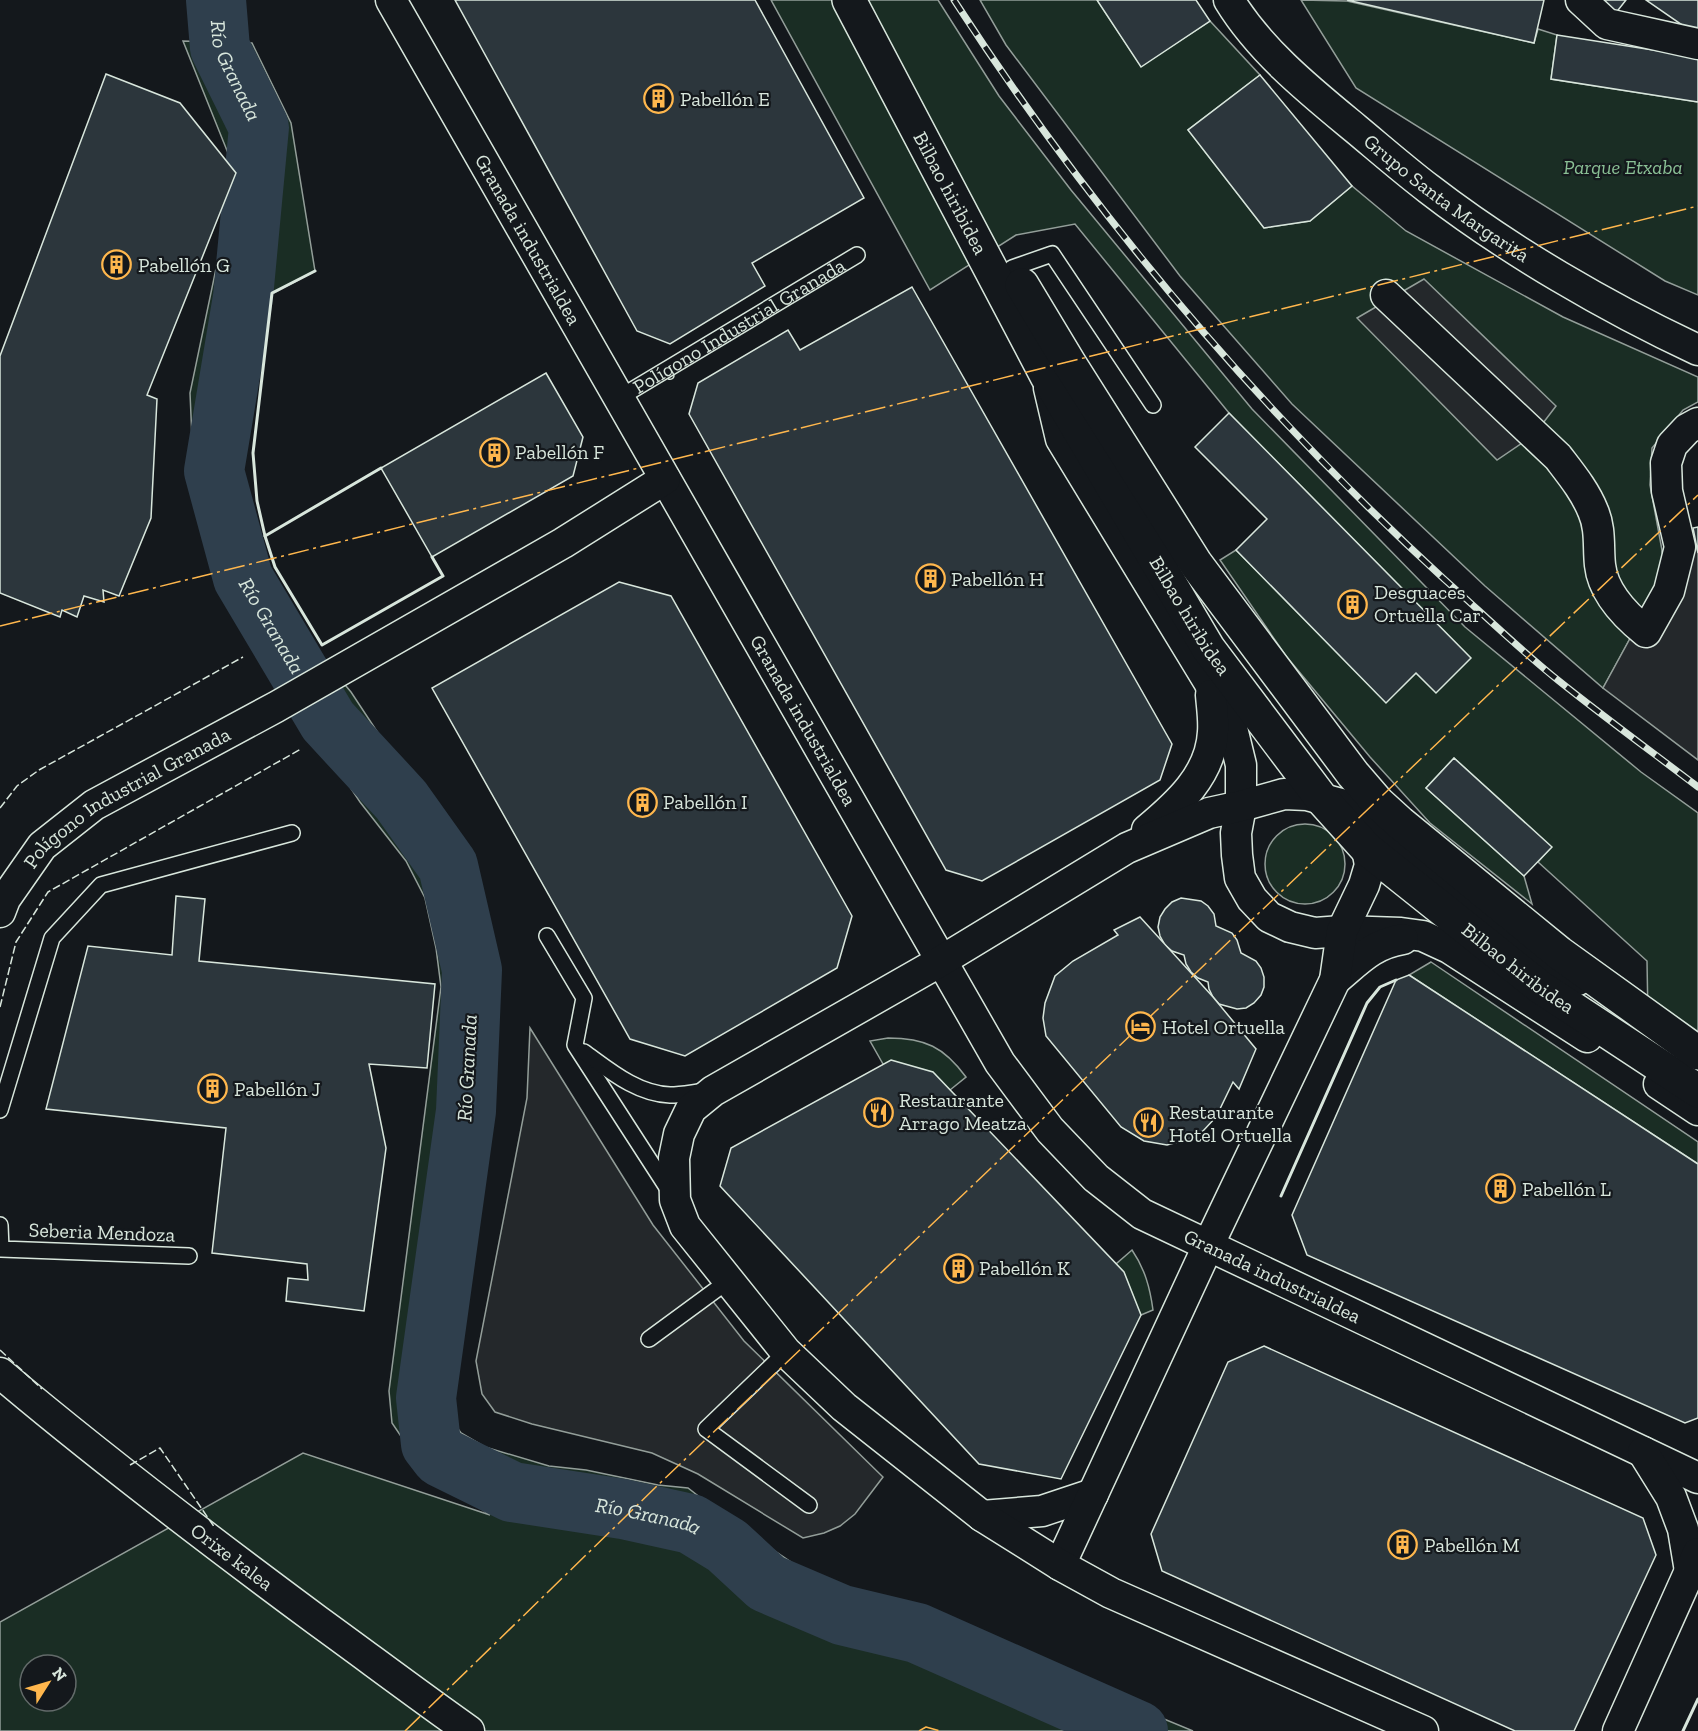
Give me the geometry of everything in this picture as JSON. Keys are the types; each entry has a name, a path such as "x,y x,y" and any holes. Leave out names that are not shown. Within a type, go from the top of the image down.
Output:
{"street":[{"name":"Granada industrialdea","path":"391,0 1000,1063 1050,1130 1096,1178 1142,1214 1698,1478"},
{"name":"Bilbao hiribidea","path":"850,0 1069,363 1196,564 1353,774 1400,824 1559,953 1698,1053"},
{"name":"Bilbao hiribidea","path":"850,0 1047,376 1208,648 1321,798 1367,849 1539,987 1698,1091"},
{"name":"Grupo Santa Margarita","path":"1228,0 1274,56 1334,110 1431,190 1505,242 1576,286 1698,350"},
{"path":"1581,0 1607,24 1698,44"},
{"path":"1386,295 1558,457 1581,487 1594,512 1600,537 1600,566 1609,590 1627,617 1646,632 1669,591 1680,547 1667,491 1666,463 1672,445 1687,429 1698,423"},
{"path":"1047,376 1061,439 1209,682 1232,728 1241,765 1241,806 1236,833 1237,855 1240,878 1252,899 1269,916 1290,927 1315,933 1342,931 1401,933 1423,936 1449,948 1698,1110"},
{"name":"Polígono Industrial Granada","path":"0,912 5,899 42,846 94,805 276,707 563,543 665,479"},
{"path":"1060,1565 1335,980 1342,931 1365,885 1370,865 1364,832 1347,792 1205,603 1196,564"},
{"path":"1127,848 1182,801 1209,754 1213,733 1209,682"},
{"path":"1423,1731 1111,1593 1060,1565 982,1516 844,1407 786,1352 685,1226 675,1200 674,1158 679,1134 691,1109 713,1091 941,961 1127,848 1209,813 1284,794 1321,798 1341,804 1356,813 1393,836 1475,910 1555,970 1624,1001"},
{"path":"1335,980 1378,946 1387,942 1423,936"},
{"name":"Orixe kalea","path":"0,1373 74,1436 188,1525 395,1679 469,1731"},
{"path":"1617,1731 1694,1562 1671,1497 1644,1452"},
{"path":"982,1516 1042,1511 1093,1494"}],"lane":[{"path":"1012,268 1052,254 1154,405"},
{"name":"Polígono Industrial Granada","path":"620,398 857,255"},
{"path":"0,1110 52,938 101,885 292,833"},
{"path":"547,936 584,998 575,1044 675,1200"},
{"path":"575,1044 618,1078 640,1088 669,1095 713,1091"},
{"name":"Seberia Mendoza","path":"0,1225 1,1249 189,1256"},
{"path":"649,1340 728,1281"},
{"path":"786,1352 706,1429 810,1505"}],"green space":[{"path":"771,0 938,0 999,96 1071,190 1252,409 1465,627 1641,772 1698,813 1698,1053 1648,1018 1647,961 1538,862 1551,847 1454,758 1426,788 1524,876 1532,904 1430,823 1370,757 1286,656 1220,560 1236,550 1386,702 1416,673 1436,692 1470,658 1229,413 1075,224 1016,235 930,290"},
{"path":"980,0 1097,0 1141,66 1210,21 1260,75 1188,130 1264,228 1310,221 1352,186 1406,231 1563,317 1698,377 1698,402 1683,410 1652,448 1650,485 1664,561 1651,600 1603,688 1485,586 1292,404 1180,276 1006,45"},
{"name":"Parque Etxaba","path":"1301,0 1347,1 1534,43 1538,29 1557,35 1551,79 1698,102 1698,295 1665,281 1356,88"},
{"path":"183,41 252,43 291,123 315,271 272,294 234,481 269,594 351,692 411,783 463,845 495,956 493,1057 443,1377 446,1412 461,1433 485,1447 549,1466 586,1470 658,1485 688,1488 733,1523 803,1570 1193,1731 0,1731 0,1622 303,1453 490,1515 441,1481 415,1457 392,1423 389,1391 441,987 436,948 425,898 406,861 360,802 272,670 241,618 194,484 190,393 236,173"},
{"path":"1305,824 1320,827 1333,836 1342,849 1345,864 1342,879 1333,892 1320,901 1305,904 1290,901 1277,892 1268,879 1265,864 1268,849 1277,836 1290,827"},
{"path":"1431,962 1698,1142 1698,1164 1409,975"},
{"path":"888,1038 913,1040 933,1046 950,1058 966,1077 950,1090 883,1064 870,1041"},
{"path":"1132,1250 1146,1279 1153,1310 1141,1315 1116,1264"}],"shaded area":[{"path":"1424,279 1556,406 1534,435 1497,460 1357,318"},
{"path":"1696,544 1698,553 1698,760 1603,688 1651,600 1664,561 1662,551"},
{"path":"530,1028 653,1225 744,1341 883,1477 855,1514 840,1526 803,1538 698,1474 652,1453 532,1424 495,1412 482,1394 476,1361 527,1098"}],"building":[{"name":"Pabellón E","path":"455,0 755,0 864,198 752,263 765,286 670,344 637,331"},
{"path":"1097,0 1196,0 1210,21 1141,67"},
{"path":"1347,0 1544,0 1534,43"},
{"path":"1597,0 1626,0 1615,14"},
{"path":"1646,0 1698,0 1698,36"},
{"path":"1557,35 1698,57 1698,102 1551,79"},
{"name":"Pabellón G","path":"106,74 180,103 236,173 147,395 157,399 151,518 119,596 103,590 104,602 84,596 77,617 62,610 60,617 0,593 0,356"},
{"path":"1260,75 1352,186 1310,221 1264,228 1188,130"},
{"name":"Pabellón H","path":"912,287 1172,744 1160,780 982,881 946,870 689,414 698,383 788,330 800,350"},
{"name":"Pabellón F","path":"546,373 583,437 573,476 432,557 381,468"},
{"name":"Desguaces Ortuella Car","path":"1229,413 1471,658 1436,693 1416,673 1386,703 1236,550 1267,519 1195,447"},
{"path":"1698,527 1698,553 1693,528"},
{"name":"Pabellón I","path":"619,582 671,596 852,916 837,968 685,1056 630,1039 432,688"},
{"path":"1454,758 1552,847 1524,876 1426,788"},
{"name":"Pabellón J","path":"176,896 205,899 199,961 435,984 427,1068 369,1064 386,1148 364,1311 286,1301 288,1278 308,1280 307,1264 212,1253 226,1128 46,1109 88,946 172,955"},
{"path":"1181,898 1201,901 1208,906 1214,914 1216,926 1232,933 1241,953 1256,961 1261,968 1264,987 1254,1003 1246,1008 1237,1009 1219,1004 1209,989 1208,982 1191,972 1184,955 1172,951 1165,945 1158,927 1160,917 1172,902"},
{"name":"Hotel Ortuella","path":"1140,917 1213,997 1256,1049 1239,1089 1233,1082 1216,1117 1203,1131 1189,1139 1167,1145 1144,1141 1121,1127 1046,1036 1043,1018 1045,1003 1055,976 1073,961 1118,935 1114,930"},
{"name":"Pabellón L","path":"1409,975 1698,1164 1698,1418 1685,1423 1307,1255 1292,1215 1396,980"},
{"name":"Pabellón K","path":"891,1060 933,1072 1124,1272 1141,1315 1061,1479 979,1464 720,1186 731,1148"},
{"name":"Pabellón M","path":"1264,1346 1643,1518 1656,1555 1574,1731 1515,1731 1162,1571 1151,1534 1228,1362"}],"waterway":[{"name":"Río Granada","path":"216,0 220,48 259,127 243,297 214,471 243,578 328,721 401,800 448,866 472,970 466,1111 426,1398 431,1444 441,1457 512,1492 623,1509 691,1524 727,1546 767,1583 842,1615 917,1633 1138,1731"}],"railway":[{"path":"954,0 1062,156 1120,232 1243,377 1308,446 1375,514 1529,656 1593,708 1698,787"}],"fence":[{"path":"0,808 17,786 39,770 243,657"},
{"path":"0,1007 16,942 48,892 301,749"},
{"path":"0,1350 42,1389"},
{"path":"130,1465 160,1448 215,1528"}],"wall":[{"path":"265,536 257,501 253,453 272,293 315,271"},
{"path":"381,468 265,536 275,567 322,645 443,576 432,557"},
{"path":"1281,1196 1367,1003 1380,987 1396,980"},
{"path":"1683,1731 1698,1699"}],"power":[{"path":"0,626 1698,206"},
{"path":"405,1731 658,1485 1698,495"},
{"path":"919,1731 926,1727 940,1731"}],"place":[{"name":"Pabellón E","path":"659,99"},
{"name":"Pabellón G","path":"117,265"},
{"name":"Pabellón F","path":"494,452"},
{"name":"Pabellón H","path":"930,579"},
{"name":"Desguaces Ortuella Car","path":"1353,604"},
{"name":"Pabellón I","path":"642,802"},
{"name":"Hotel Ortuella","path":"1141,1027"},
{"name":"Pabellón J","path":"213,1089"},
{"name":"Restaurante Arrago Meatza","path":"878,1112"},
{"name":"Restaurante Hotel Ortuella","path":"1148,1123"},
{"name":"Pabellón L","path":"1501,1189"},
{"name":"Pabellón K","path":"958,1268"},
{"name":"Pabellón M","path":"1403,1545"}]}
